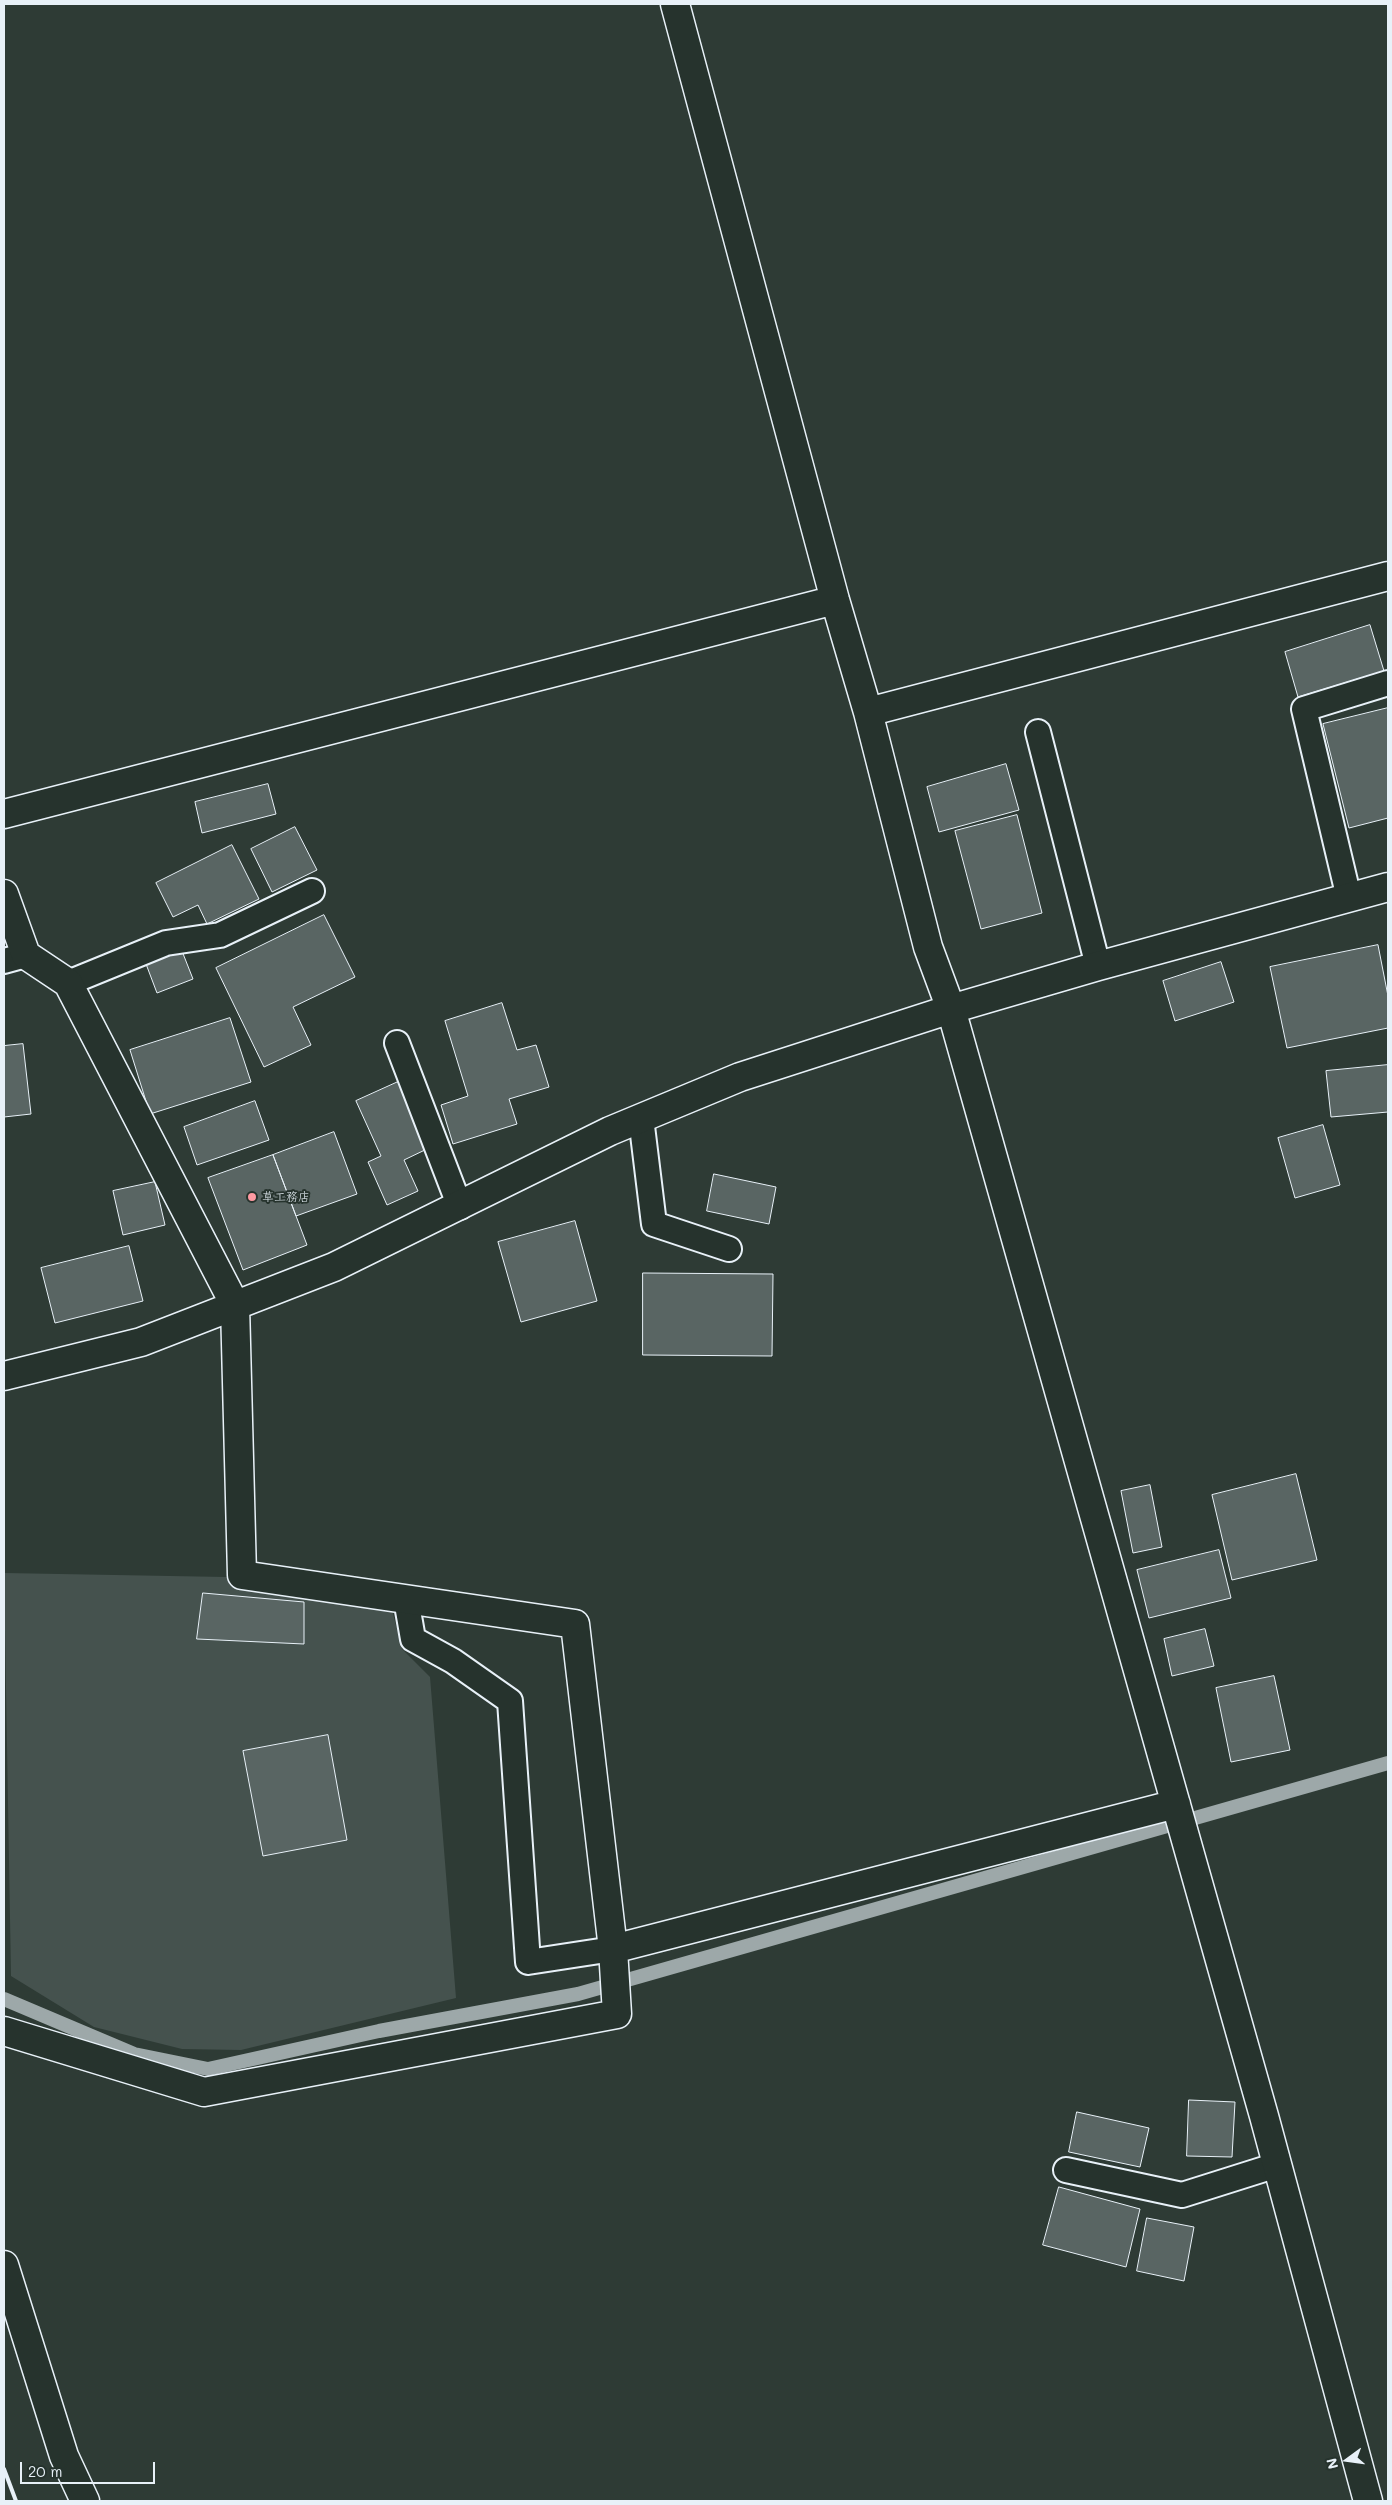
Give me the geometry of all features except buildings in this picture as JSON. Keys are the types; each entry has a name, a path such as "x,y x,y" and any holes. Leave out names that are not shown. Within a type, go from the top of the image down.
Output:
{"street":[{"path":"675,4 868,712 928,947 951,1009 1277,2165 1368,2501"},
{"path":"868,712 1388,576"},
{"path":"4,814 836,600"},
{"path":"4,1376 140,1342 334,1267 460,1207 610,1131 740,1077 951,1009 1098,966 1388,888"},
{"path":"4,894 15,958 68,983 235,1305 242,1575 575,1624 613,1948 617,2014 204,2092 4,2031"},
{"path":"613,1948 1176,1804"},
{"path":"4,2264 64,2456 85,2501"}],"lane":[{"path":"1349,898 1304,709 1388,683"},
{"path":"1038,732 1098,966"},
{"path":"68,983 166,943 220,935 312,891"},
{"path":"397,1044 460,1207"},
{"path":"641,1118 654,1224 729,1248"},
{"path":"406,1599 413,1640 453,1661 510,1701 528,1962 613,1948"},
{"path":"1066,2170 1182,2195 1277,2165"}],"shaded area":[{"path":"4,1573 226,1577 392,1610 402,1649 430,1677 456,1998 241,2050 182,2049 94,2027 11,1976"}],"waterway":[{"path":"4,1999 134,2054 208,2069 379,2031 578,1994 1388,1763"}],"railway":[{"path":"4,2469 16,2501"}],"place":[{"name":"草工務店","path":"252,1197"}]}
